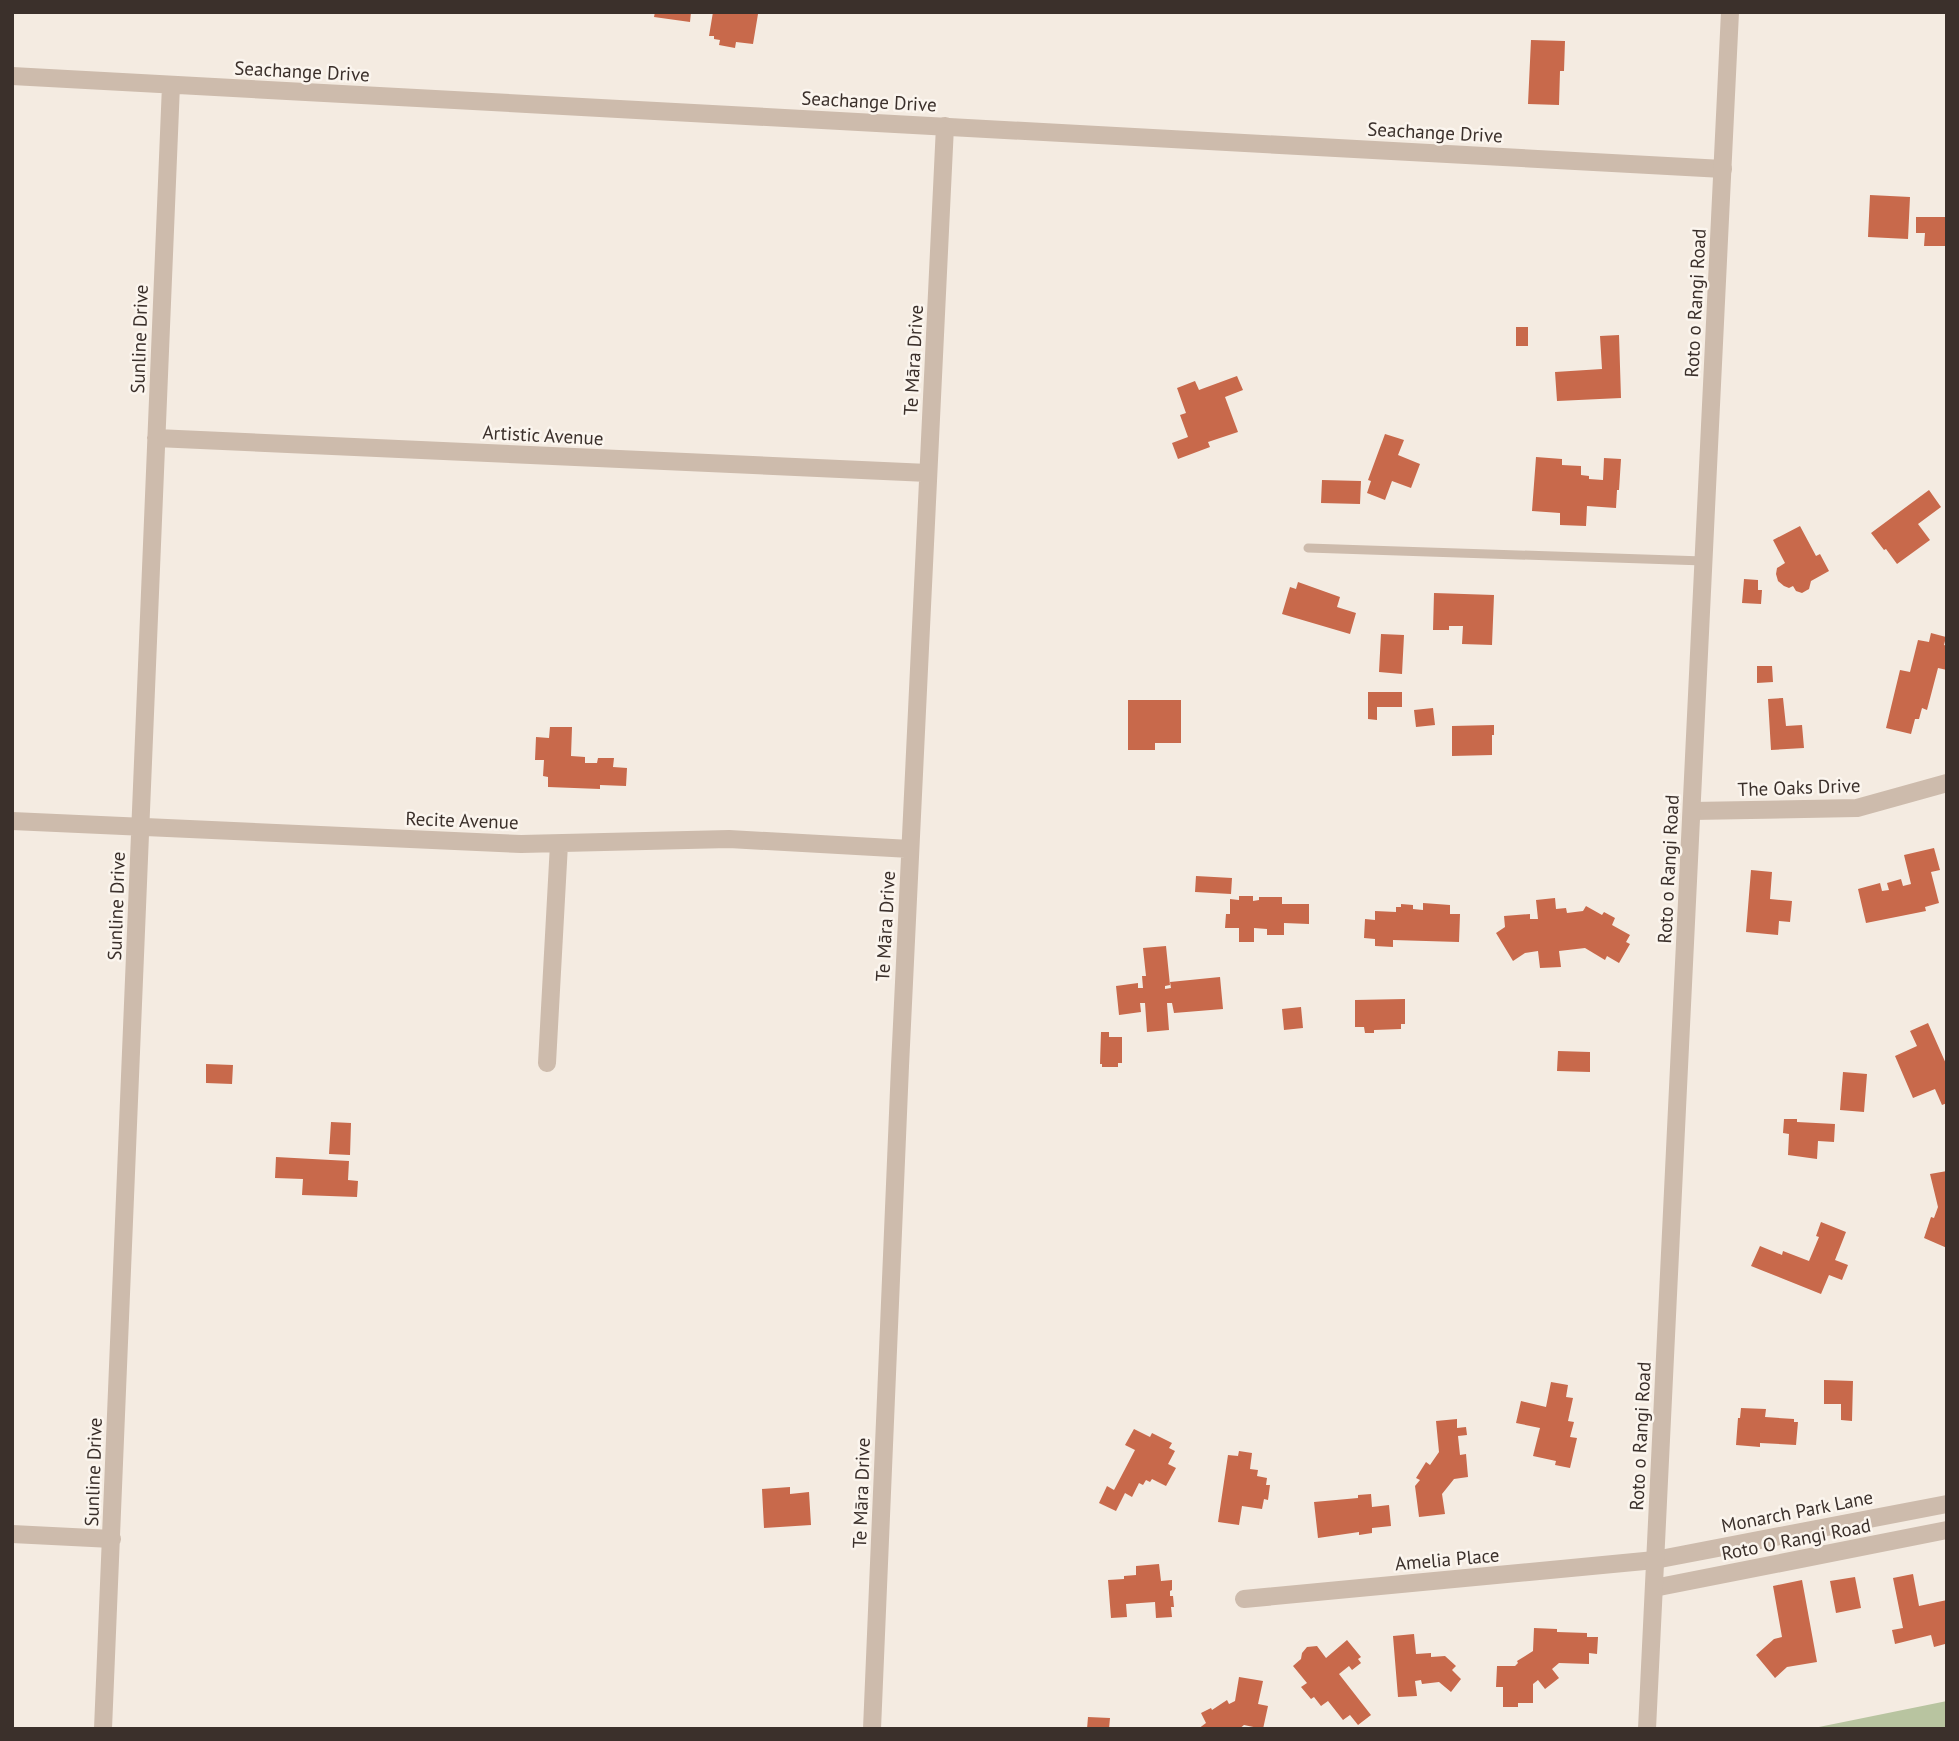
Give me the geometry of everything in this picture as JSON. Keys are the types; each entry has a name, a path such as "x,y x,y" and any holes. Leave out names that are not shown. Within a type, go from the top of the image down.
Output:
{"street":[{"name":"Roto o Rangi Road","path":"1647,1729 1730,12"},
{"name":"Seachange Drive","path":"12,76 1723,169"},
{"name":"Sunline Drive","path":"103,1729 171,85"},
{"name":"Te Māra Drive","path":"872,1729 900,1066 945,127"},
{"name":"Artistic Avenue","path":"156,438 928,473"},
{"name":"The Oaks Drive","path":"1692,811 1857,808 1947,783"},
{"name":"Recite Avenue","path":"12,821 559,844 729,839 910,849"},
{"path":"547,1062 559,844"},
{"name":"Monarch Park Lane","path":"1655,1560 1947,1504"},
{"name":"Roto O Rangi Road","path":"1654,1588 1947,1530"},
{"path":"12,1534 112,1539"},
{"name":"Amelia Place","path":"1244,1599 1655,1560"}],"lane":[{"path":"1308,548 1704,561"}],"green space":[{"path":"1947,1701 1947,1729 1809,1729"}],"building":[{"path":"655,12 691,12 690,22 654,17"},
{"path":"713,12 758,14 753,44 736,42 735,48 719,45 720,40 709,36"},
{"path":"1531,40 1565,41 1564,71 1560,71 1559,105 1528,104"},
{"path":"1870,195 1910,197 1908,239 1868,237"},
{"path":"1916,217 1947,217 1947,246 1924,246 1925,233 1916,233"},
{"path":"1516,327 1528,327 1528,346 1516,346"},
{"path":"1619,335 1621,398 1557,401 1555,372 1602,369 1600,336"},
{"path":"1237,376 1243,390 1225,397 1238,432 1208,442 1210,447 1178,459 1172,443 1188,437 1180,415 1186,413 1177,388 1195,381 1199,390"},
{"path":"1385,434 1404,440 1398,455 1420,464 1411,488 1392,481 1385,500 1367,493 1371,481 1368,480"},
{"path":"1536,457 1562,459 1562,465 1581,466 1581,475 1589,476 1589,479 1603,480 1604,458 1621,459 1616,508 1587,506 1586,526 1560,525 1560,513 1532,511"},
{"path":"1322,480 1361,481 1360,504 1321,503"},
{"path":"1929,490 1941,507 1918,524 1930,540 1897,564 1871,533"},
{"path":"1800,526 1816,556 1820,554 1829,571 1811,581 1809,589 1802,593 1796,591 1793,586 1789,588 1778,581 1777,568 1785,563 1773,540"},
{"path":"1744,579 1758,580 1758,590 1762,590 1761,604 1742,603"},
{"path":"1298,582 1340,597 1337,607 1356,613 1350,634 1282,614 1290,587 1296,589"},
{"path":"1434,593 1494,595 1492,645 1462,644 1463,626 1449,626 1449,630 1433,630"},
{"path":"1931,633 1946,637 1944,645 1947,646 1947,670 1938,668 1927,710 1922,708 1919,719 1915,719 1911,734 1886,728 1900,670 1910,672 1918,640 1929,642"},
{"path":"1381,634 1404,635 1402,674 1379,672"},
{"path":"1757,666 1772,666 1773,682 1757,683"},
{"path":"1368,692 1402,692 1402,707 1377,707 1377,720 1368,719"},
{"path":"1783,698 1786,726 1802,725 1804,748 1771,750 1768,699"},
{"path":"1128,700 1181,700 1181,743 1155,743 1155,750 1128,750"},
{"path":"1433,708 1435,725 1416,727 1414,710"},
{"path":"1494,725 1492,755 1452,756 1452,726"},
{"path":"550,727 572,727 571,756 585,757 585,763 597,763 598,758 614,758 613,767 627,768 626,786 600,785 600,789 548,787 548,777 543,776 544,760 535,760 536,737 549,738"},
{"path":"1934,848 1940,870 1931,872 1939,903 1925,907 1926,911 1866,923 1858,889 1880,883 1882,891 1889,890 1887,883 1901,879 1903,886 1911,884 1904,855"},
{"path":"1751,870 1772,872 1770,899 1792,901 1790,922 1779,921 1778,935 1746,932"},
{"path":"1196,876 1232,878 1231,894 1195,892"},
{"path":"1239,896 1253,896 1253,901 1259,900 1259,897 1282,897 1282,904 1309,904 1309,924 1284,923 1284,935 1267,935 1267,929 1254,928 1254,942 1239,942 1239,928 1225,928 1226,914 1230,914 1230,899 1239,900"},
{"path":"1555,898 1556,909 1566,908 1567,913 1583,911 1586,906 1602,915 1604,912 1615,918 1612,925 1630,935 1626,942 1630,944 1619,963 1607,956 1605,960 1585,948 1559,951 1561,967 1540,968 1538,951 1525,953 1513,961 1496,933 1505,927 1504,916 1530,914 1530,919 1538,919 1536,900"},
{"path":"1423,903 1450,905 1450,914 1460,914 1459,942 1393,940 1393,947 1375,946 1375,939 1364,938 1365,919 1375,920 1375,911 1396,912 1396,907 1401,907 1401,904 1413,905 1413,909 1423,910"},
{"path":"1166,946 1170,985 1165,986 1165,989 1171,988 1170,982 1220,977 1223,1009 1174,1013 1172,1003 1167,1003 1169,1030 1147,1032 1145,1003 1140,1003 1141,1012 1119,1015 1116,986 1138,983 1138,988 1143,988 1142,976 1146,976 1143,948"},
{"path":"1405,999 1405,1024 1401,1024 1401,1029 1365,1033 1364,1027 1355,1027 1355,1000"},
{"path":"1301,1007 1303,1028 1284,1030 1282,1009"},
{"path":"1928,1023 1947,1066 1947,1103 1942,1105 1935,1089 1913,1098 1895,1056 1917,1046 1910,1031"},
{"path":"1101,1032 1109,1032 1109,1037 1122,1037 1122,1063 1118,1063 1118,1067 1102,1067 1100,1064"},
{"path":"1558,1051 1590,1052 1590,1072 1557,1071"},
{"path":"206,1064 233,1065 232,1084 206,1083"},
{"path":"1843,1072 1867,1074 1864,1112 1840,1110"},
{"path":"1784,1119 1835,1124 1834,1142 1818,1141 1817,1159 1788,1155 1789,1134 1783,1133"},
{"path":"331,1122 351,1123 350,1155 329,1154"},
{"path":"276,1157 349,1161 348,1180 358,1181 357,1197 302,1195 303,1179 275,1178"},
{"path":"1947,1171 1947,1248 1924,1238 1931,1217 1934,1218 1938,1207 1930,1174"},
{"path":"1821,1222 1846,1232 1835,1260 1848,1265 1842,1280 1829,1275 1821,1294 1751,1266 1760,1246 1782,1255 1783,1251 1809,1261 1819,1237 1816,1236"},
{"path":"1824,1380 1853,1381 1852,1421 1841,1420 1841,1404 1824,1404"},
{"path":"1551,1382 1568,1385 1566,1397 1573,1398 1568,1421 1574,1422 1570,1437 1577,1438 1570,1468 1555,1465 1556,1461 1533,1456 1540,1428 1516,1423 1521,1401 1546,1407"},
{"path":"1741,1408 1766,1409 1765,1417 1794,1419 1794,1422 1798,1422 1796,1445 1736,1445"},
{"path":"1457,1419 1457,1428 1466,1427 1467,1435 1458,1436 1460,1455 1466,1454 1468,1477 1454,1479 1442,1494 1445,1514 1419,1517 1415,1486 1420,1480 1416,1478 1426,1462 1430,1465 1439,1452 1436,1421"},
{"path":"1134,1429 1150,1437 1152,1433 1172,1443 1169,1448 1175,1451 1168,1464 1176,1468 1166,1486 1152,1479 1150,1482 1146,1480 1143,1485 1139,1483 1132,1497 1125,1493 1116,1511 1099,1503 1107,1486 1114,1490 1135,1450 1125,1445"},
{"path":"1239,1451 1252,1453 1250,1469 1258,1470 1257,1476 1267,1478 1266,1485 1270,1485 1268,1500 1264,1499 1262,1509 1242,1506 1239,1525 1218,1522 1228,1455 1238,1456"},
{"path":"790,1487 790,1494 809,1492 811,1525 764,1528 762,1489"},
{"path":"1371,1494 1372,1507 1389,1505 1391,1526 1372,1528 1372,1533 1359,1535 1359,1532 1318,1538 1314,1502 1358,1498 1358,1495"},
{"path":"1159,1564 1161,1581 1172,1580 1172,1617 1156,1618 1155,1602 1126,1604 1127,1617 1111,1618 1108,1580 1136,1575 1136,1566"},
{"path":"1913,1574 1919,1606 1947,1600 1945,1644 1934,1647 1931,1635 1895,1644 1892,1630 1903,1628 1893,1578"},
{"path":"1855,1577 1861,1608 1836,1613 1830,1581"},
{"path":"1802,1580 1817,1662 1787,1667 1775,1678 1756,1655 1774,1639 1782,1637 1773,1586"},
{"path":"1534,1628 1587,1633 1587,1637 1598,1637 1597,1654 1589,1653 1589,1664 1559,1663 1552,1669 1559,1678 1545,1689 1538,1680 1533,1684 1533,1703 1503,1707 1503,1687 1496,1687 1497,1666 1515,1666 1517,1661 1533,1651"},
{"path":"1414,1634 1416,1654 1445,1656 1456,1666 1452,1670 1461,1679 1451,1692 1439,1682 1422,1684 1421,1680 1415,1681 1417,1696 1398,1697 1393,1636"},
{"path":"1347,1640 1361,1657 1358,1659 1361,1663 1352,1670 1349,1666 1339,1674 1371,1715 1358,1725 1350,1715 1343,1720 1328,1701 1321,1706 1314,1697 1311,1699 1301,1687 1307,1683 1293,1666 1301,1659 1307,1647 1317,1646 1326,1658"},
{"path":"1239,1677 1263,1681 1258,1704 1268,1706 1263,1729 1244,1725 1239,1729 1198,1729 1206,1723 1201,1713 1211,1708 1212,1710 1227,1700 1229,1704 1235,1701"},
{"path":"1088,1717 1110,1718 1109,1729 1087,1729"}]}
